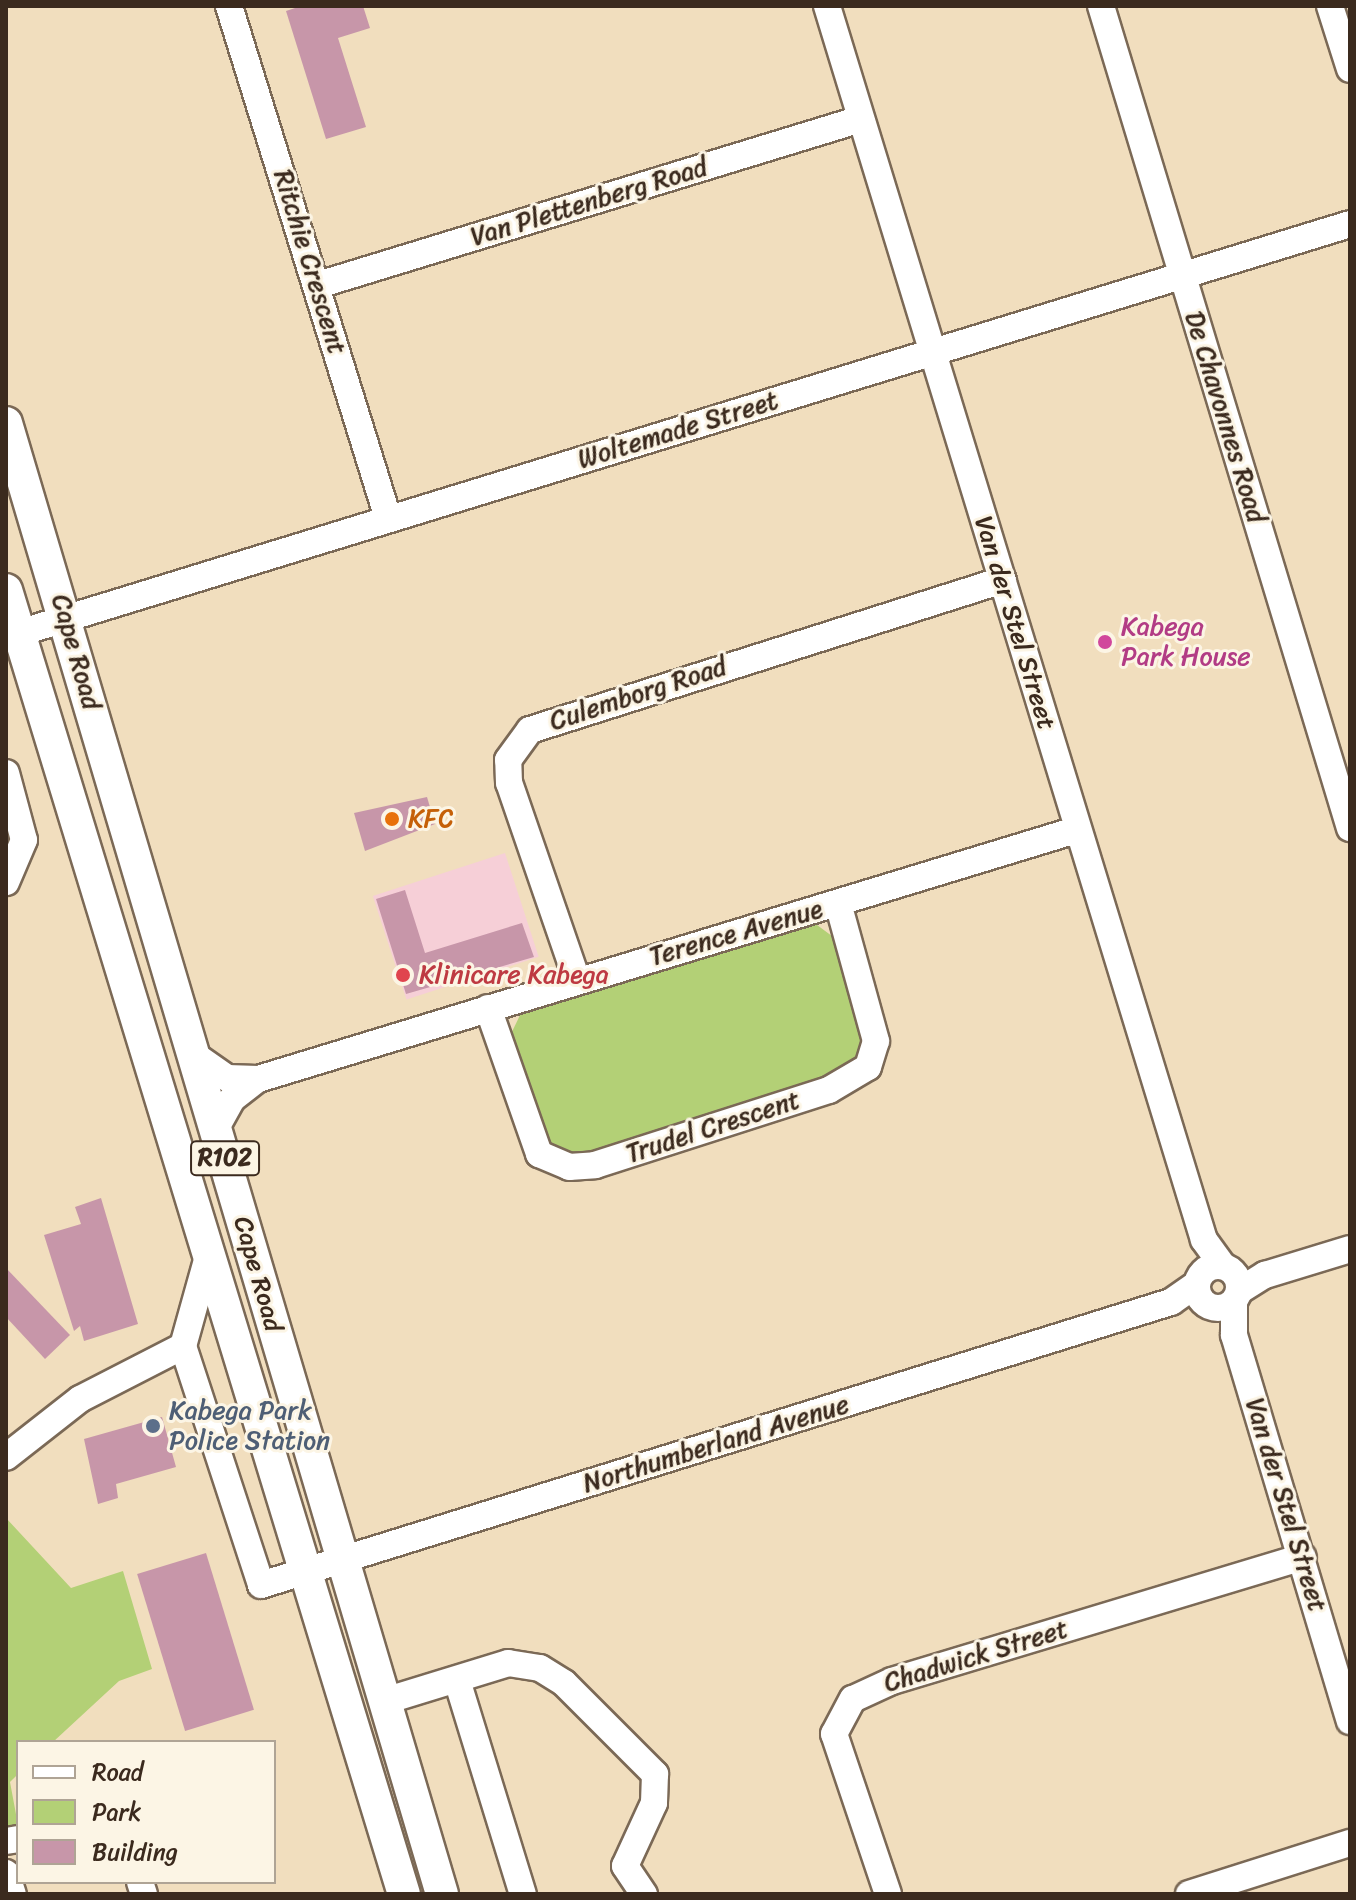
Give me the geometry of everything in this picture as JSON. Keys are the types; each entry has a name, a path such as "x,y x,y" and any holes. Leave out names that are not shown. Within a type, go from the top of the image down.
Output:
{"main road":[{"name":"Cape Road","path":"6,423 388,1700 442,1894"},
{"name":"Cape Road","path":"6,590 12,635 209,1253 404,1894"}],"street":[{"name":"Ritchie Crescent","path":"229,6 388,518"},
{"name":"Van der Stel Street","path":"827,6 1003,580 1076,830 1303,1557 1350,1721"},
{"name":"De Chavonnes Road","path":"1101,6 1350,828"},
{"path":"1330,6 1350,69"},
{"name":"Van Plettenberg Road","path":"318,285 861,119"},
{"name":"Woltemade Street","path":"12,635 1350,224"},
{"name":"Culemborg Road","path":"577,980 509,783 508,760 530,730 1003,580"},
{"path":"6,773 24,840 6,882"},
{"name":"Terence Avenue","path":"193,1054 227,1078 258,1079 1076,830"},
{"name":"Trudel Crescent","path":"488,1008 539,1154 569,1167 595,1165 829,1090 868,1067 876,1041 838,903"},
{"name":"Terence Avenue","path":"216,1128 232,1099 258,1079"},
{"path":"1219,1288 1350,1249"},
{"path":"6,1457 80,1399 183,1346 209,1253"},
{"name":"Northumberland Avenue","path":"183,1346 261,1585 1219,1288"},
{"name":"Chadwick Street","path":"888,1894 834,1734 853,1699 892,1681 1303,1557"},
{"path":"388,1700 508,1663 540,1668 651,1766 654,1803 625,1866 644,1894"},
{"path":"457,1680 523,1894"},
{"path":"1189,1894 1350,1843"},
{"path":"6,1873 13,1894"}],"shaded area":[{"path":"505,853 539,957 406,1000 373,896"}],"green space":[{"path":"813,922 836,939 868,1050 847,1073 579,1156 540,1142 509,1038 522,1011"},
{"path":"6,1518 71,1588 123,1571 152,1669 119,1681 55,1740 16,1740 16,1776 10,1782 16,1826 6,1829"}],"building":[{"path":"301,6 363,6 370,28 338,38 366,127 326,139 286,11"},
{"path":"427,797 435,824 365,851 354,813"},
{"path":"405,890 425,953 522,923 534,957 406,994 376,899"},
{"path":"101,1198 138,1324 84,1341 80,1326 74,1331 44,1235 81,1224 75,1207"},
{"path":"6,1268 70,1335 45,1359 6,1317"},
{"path":"162,1417 176,1467 116,1484 118,1498 98,1504 84,1439"},
{"path":"206,1553 254,1710 185,1731 137,1574"}],"place":[{"name":"Kabega Park House","path":"1105,642"},
{"name":"KFC","path":"392,819"},
{"name":"Klinicare Kabega","path":"403,975"},
{"name":"Kabega Park Police Station","path":"153,1426"}]}
